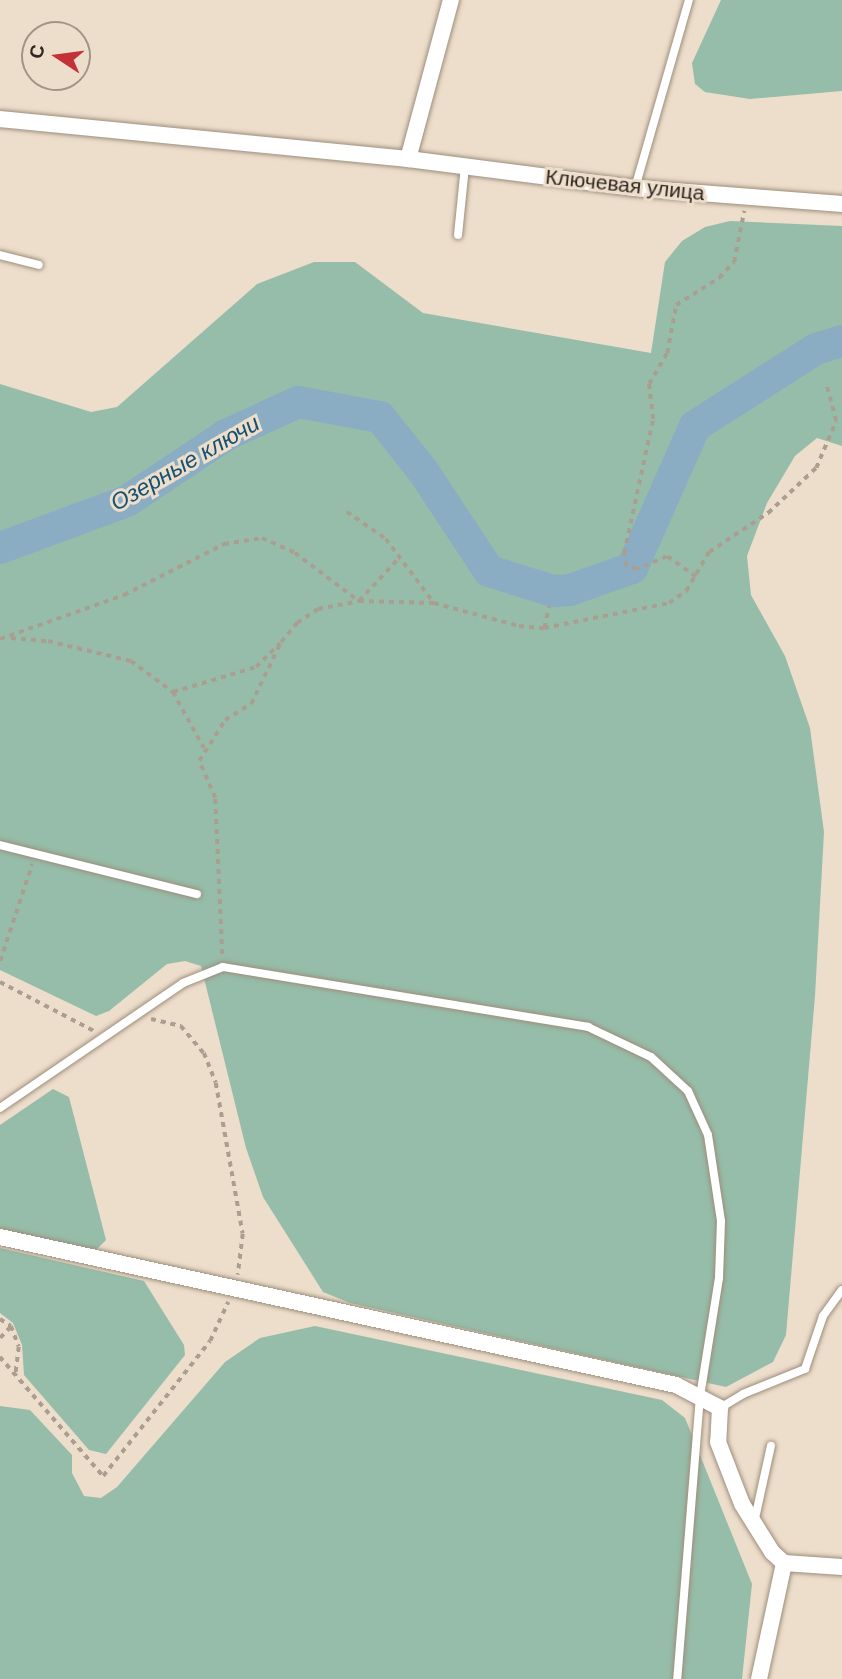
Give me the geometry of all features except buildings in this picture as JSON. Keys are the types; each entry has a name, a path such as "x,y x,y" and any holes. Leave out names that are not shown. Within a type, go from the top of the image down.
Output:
{"street":[{"path":"408,159 451,0"},
{"name":"Ключевая улица","path":"0,119 408,159 635,188 842,204"},
{"path":"0,1237 676,1385 720,1408 718,1442 753,1526 784,1563 842,1567"},
{"path":"759,1679 784,1563"}],"lane":[{"path":"635,188 689,0"},
{"path":"458,235 465,166"},
{"path":"0,255 39,265"},
{"path":"0,845 197,894"},
{"path":"0,1108 101,1035 194,976 223,967 588,1027 631,1044 661,1066 688,1091 708,1135 717,1174 721,1221 719,1278 699,1396 677,1679"},
{"path":"720,1408 743,1394 805,1369 823,1316 842,1290"},
{"path":"753,1526 771,1446"}],"path":[{"path":"696,578 667,557 637,569 626,566 624,553 653,419 649,384 667,353 676,306 719,278 734,262 745,198"},
{"path":"173,692 257,667 318,609 359,601 434,603 519,626 544,628 669,603 696,578 709,552 768,513 816,468 836,421 826,383"},
{"path":"347,512 386,539 434,603"},
{"path":"8,638 26,627 124,595 224,544 262,538 295,553 359,601"},
{"path":"359,601 399,558"},
{"path":"544,628 550,607"},
{"path":"0,639 48,641 131,661 173,692 204,748"},
{"path":"223,967 215,798 199,761 204,748 225,720 251,704 281,642"},
{"path":"0,961 36,853"},
{"path":"0,982 101,1035"},
{"path":"0,1357 103,1476 210,1341 234,1289 243,1234 216,1083 204,1053 181,1026 145,1019"},
{"path":"0,1319 10,1326 19,1347 16,1374"},
{"path":"0,1338 10,1326"}],"green space":[{"path":"721,0 842,0 842,91 750,99 705,92 695,84 692,63"},
{"path":"730,221 842,226 842,446 817,438 795,456 767,503 747,556 751,595 785,656 810,728 824,832 815,996 786,1335 773,1362 726,1387 350,1303 323,1292 263,1197 246,1148 201,966 185,961 167,964 109,1011 96,1016 0,970 0,384 91,412 117,407 257,284 314,262 355,262 423,313 651,353 665,262 682,241 705,227"},
{"path":"53,1089 69,1097 106,1240 96,1250 0,1229 0,1125"},
{"path":"0,1248 144,1281 184,1345 185,1355 106,1454 89,1450 24,1375 22,1345 13,1323 0,1313"},
{"path":"315,1326 662,1400 685,1418 752,1584 742,1679 0,1679 0,1406 30,1410 72,1455 72,1473 84,1496 101,1498 117,1487 225,1362 260,1338"}],"waterway":[{"name":"Озерные ключи","path":"0,548 127,501 226,435 298,402 380,417 423,471 489,571 553,591 570,590 632,568 695,426 816,349 842,341"}]}
